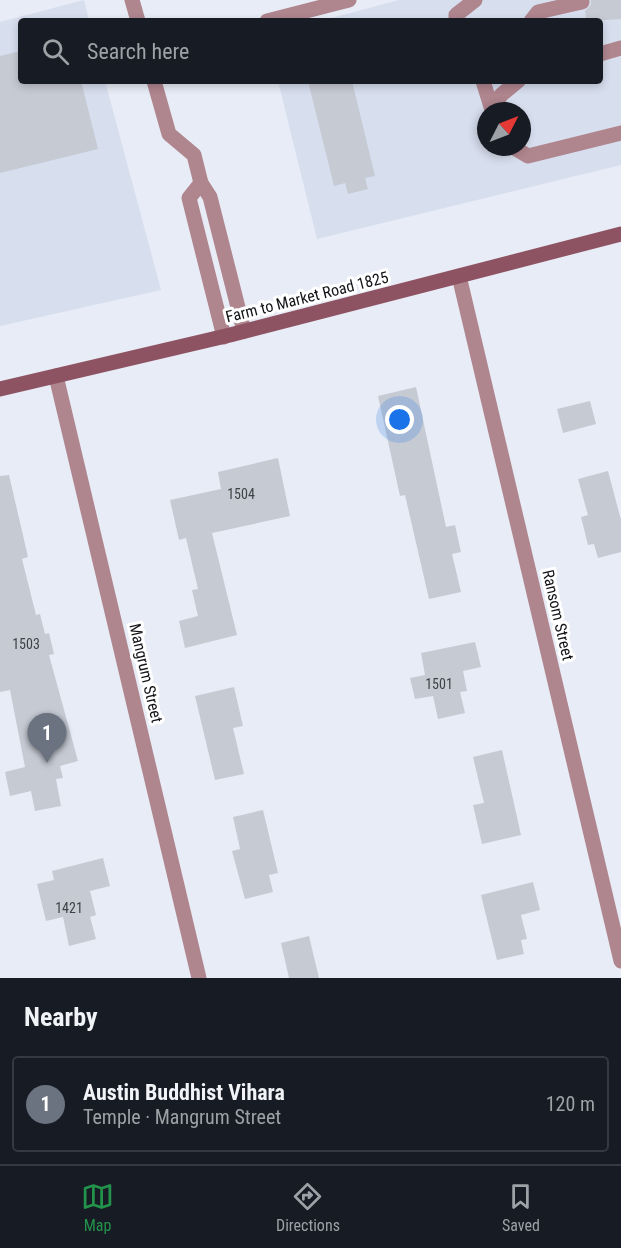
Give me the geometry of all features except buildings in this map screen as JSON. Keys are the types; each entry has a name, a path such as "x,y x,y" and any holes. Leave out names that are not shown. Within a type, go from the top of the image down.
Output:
{"main road":[{"name":"Farm to Market Road 1825","path":"0,389 224,337 621,234"}],"street":[{"path":"132,0 137,18"},
{"path":"273,18 296,7 349,0"},
{"path":"456,18 456,15 475,0"},
{"path":"533,18 538,12 582,2"},
{"path":"603,53 621,48"},
{"path":"155,84 169,134 194,155 201,183 210,197 244,332"},
{"path":"484,84 490,102"},
{"path":"497,102 501,95 514,84"},
{"path":"531,155 621,133"},
{"path":"201,183 189,198 224,337"},
{"name":"Ransom Street","path":"459,276 621,961"},
{"name":"Mangrum Street","path":"56,376 199,978"}],"shaded area":[{"path":"84,0 88,18 18,18 18,84 106,84 161,290 0,326 0,22"},
{"path":"399,0 621,0 621,165 317,239 279,84 603,84 603,18 331,18"}],"place":[{"name":"Austin Buddhist Vihara","path":"47,763"}]}
